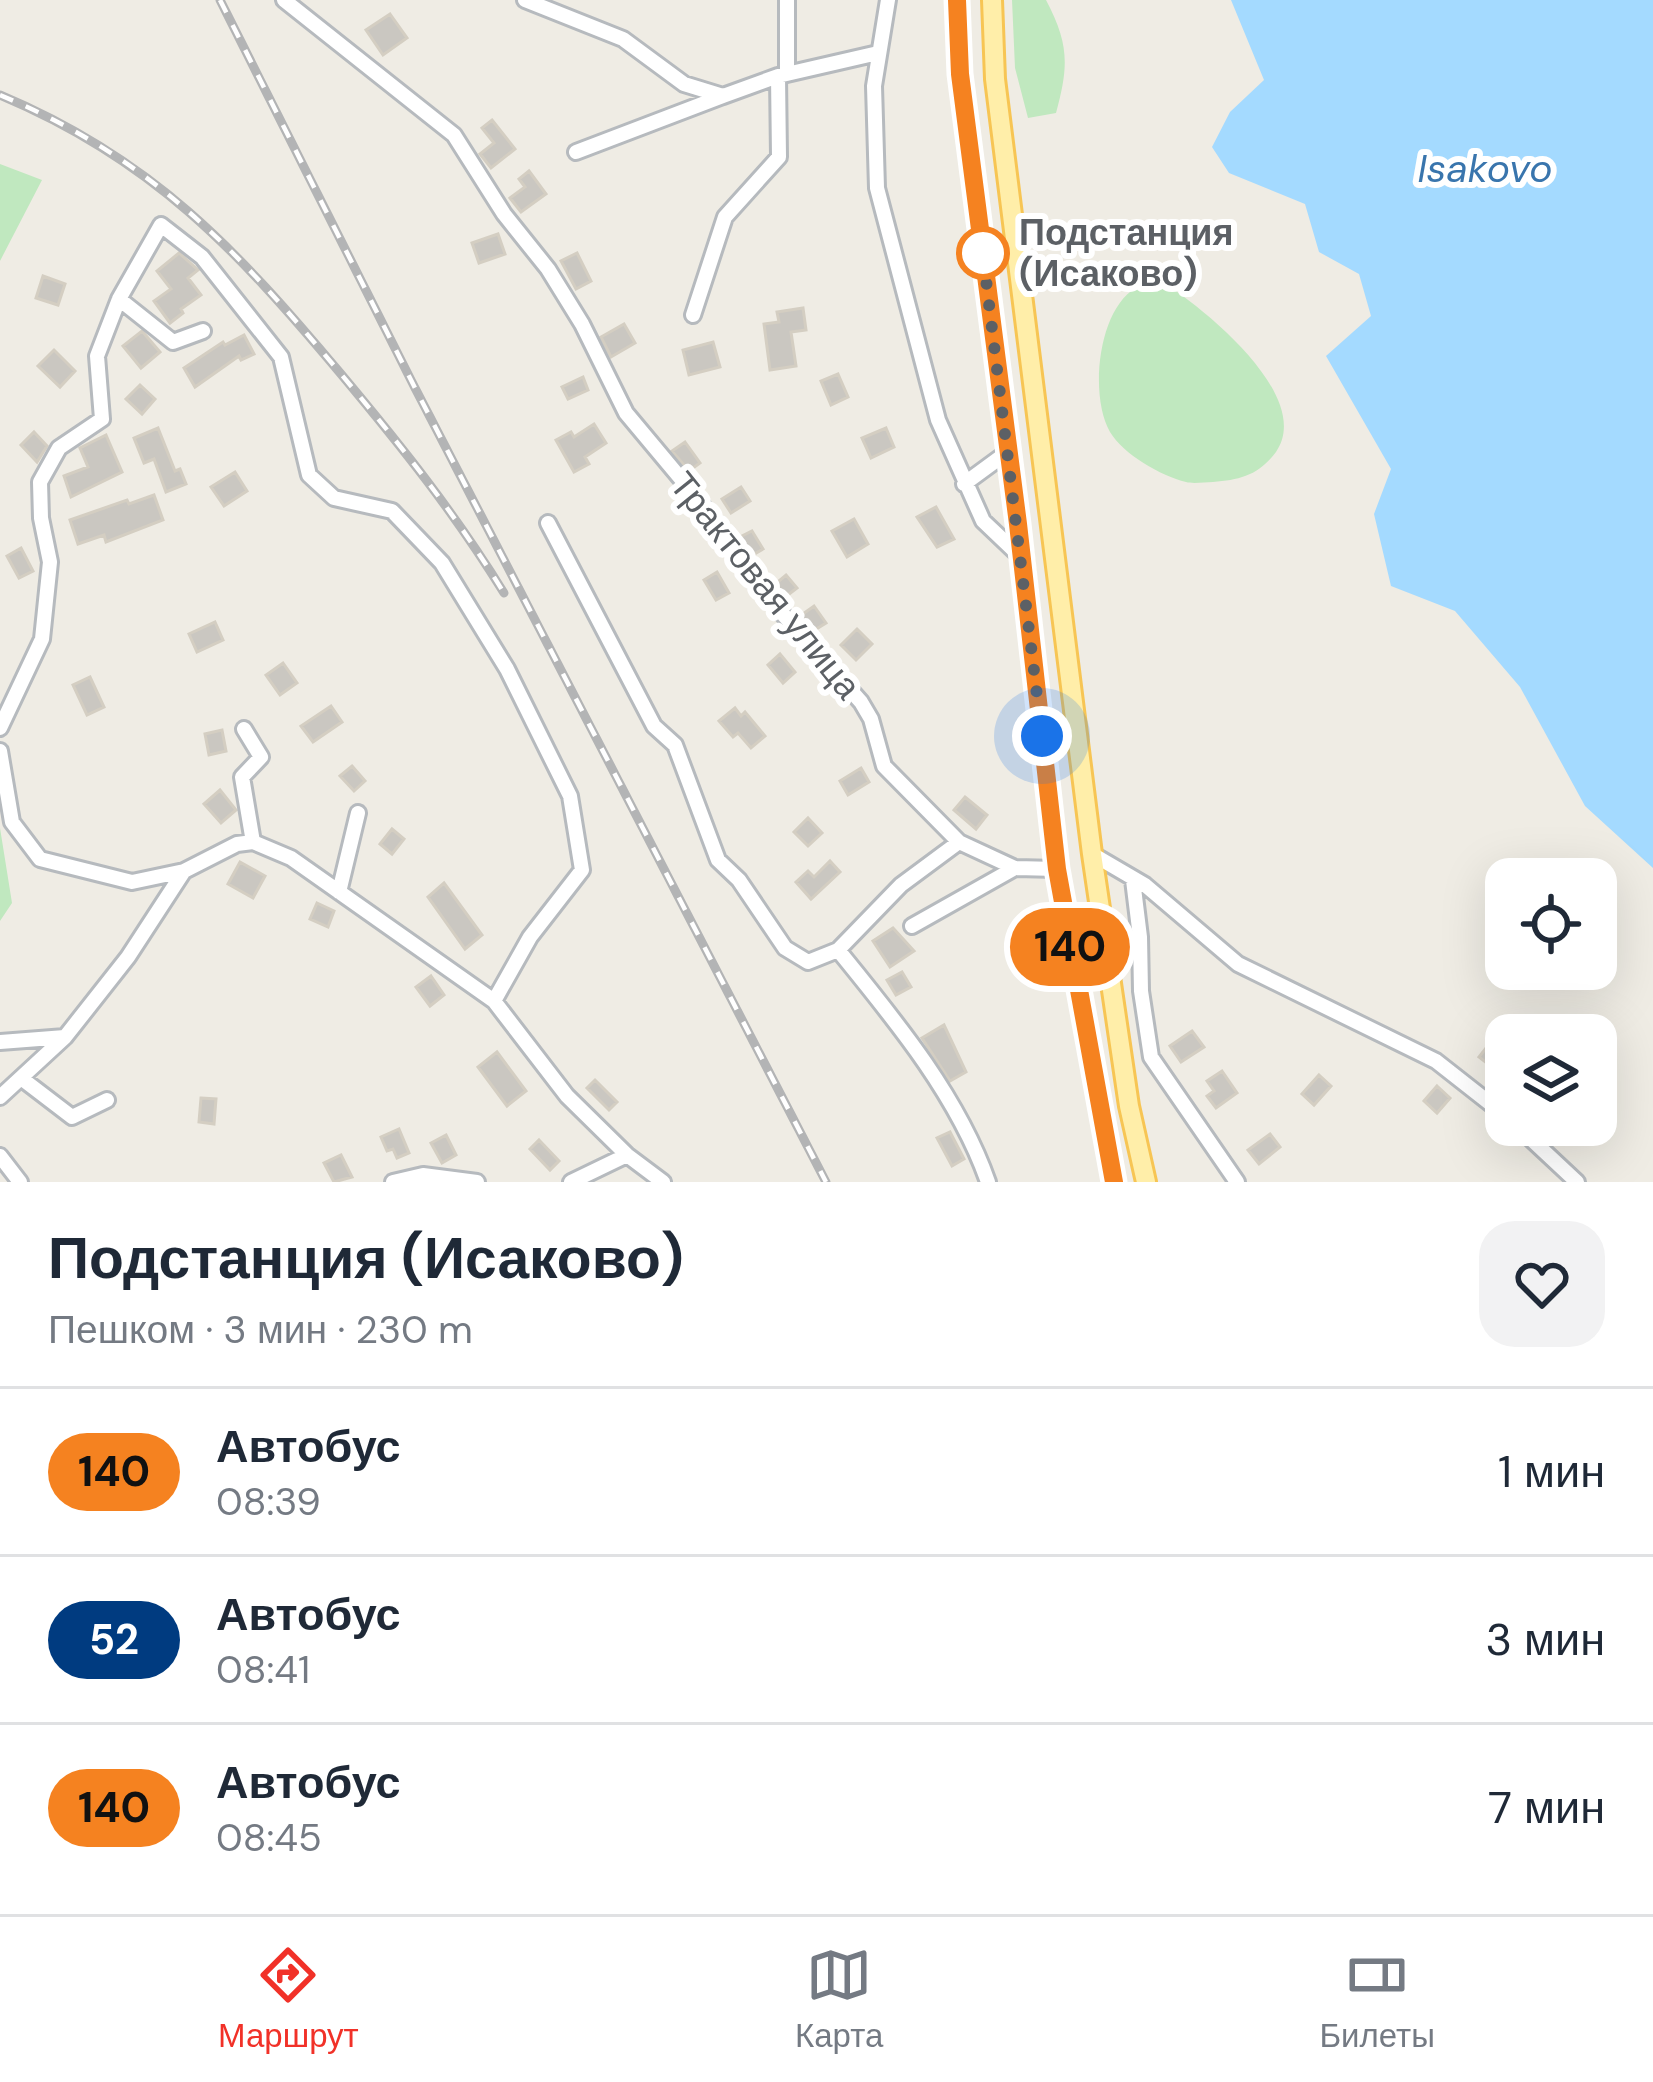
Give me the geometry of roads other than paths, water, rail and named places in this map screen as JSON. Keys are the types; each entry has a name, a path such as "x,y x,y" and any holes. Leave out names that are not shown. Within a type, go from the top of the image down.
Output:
{"main road":[{"path":"957,0 960,74 1057,869 1114,1182"},
{"path":"992,0 995,79 1092,854 1146,1182"}],"street":[{"name":"Трактовая улица","path":"284,0 454,135 504,214 548,268 626,412 697,498 757,585 861,702 871,719 884,766 959,842"},
{"path":"525,0 623,39 684,84 723,96"},
{"path":"889,0 874,86 877,188 938,420 983,521 1022,559"},
{"path":"693,315 725,217 779,158 787,1"},
{"path":"576,152 782,75 878,53"},
{"path":"0,728 42,639 50,562 40,482 59,448 102,419 97,356 118,299 161,225 202,257 281,358 309,475 334,498 392,511 442,563 507,669 570,796 582,870 530,937 494,1001"},
{"path":"118,299 172,342 203,331"},
{"path":"964,484 1009,452"},
{"path":"548,523 654,726 675,745 718,860 739,880 785,948 808,962 838,950 901,885 959,842 1015,868 1057,869"},
{"path":"244,729 261,757 242,777 253,842"},
{"path":"0,751 12,822 40,859 132,882 184,872 237,844 253,842 291,858 494,1001 566,1096 627,1155 663,1182"},
{"path":"339,892 358,813"},
{"path":"1092,854 1145,885 1238,964 1436,1060 1485,1098"},
{"path":"912,926 1015,868"},
{"path":"0,1097 65,1036 128,957 184,872"},
{"path":"1132,880 1151,1057 1237,1182"},
{"path":"838,950 892,1016 973,1141 988,1182"},
{"path":"0,1042 65,1036"},
{"path":"21,1078 72,1117 107,1100"},
{"path":"1538,1146 1577,1182"},
{"path":"571,1182 627,1155"},
{"path":"0,1156 20,1182"},
{"path":"393,1182 423,1175 477,1182"}],"water":[{"name":"Isakovo","path":"1231,0 1653,0 1653,868 1585,806 1520,687 1455,611 1391,586 1374,514 1391,469 1326,356 1371,316 1359,274 1319,252 1305,204 1229,173 1212,147 1230,112 1264,80"}],"railway":[{"path":"220,0 826,1182"},
{"path":"0,95 103,148 148,179 228,248 385,428 447,507 504,593"}],"place":[{"name":"Подстанция (Исаково)","path":"983,253"}]}
